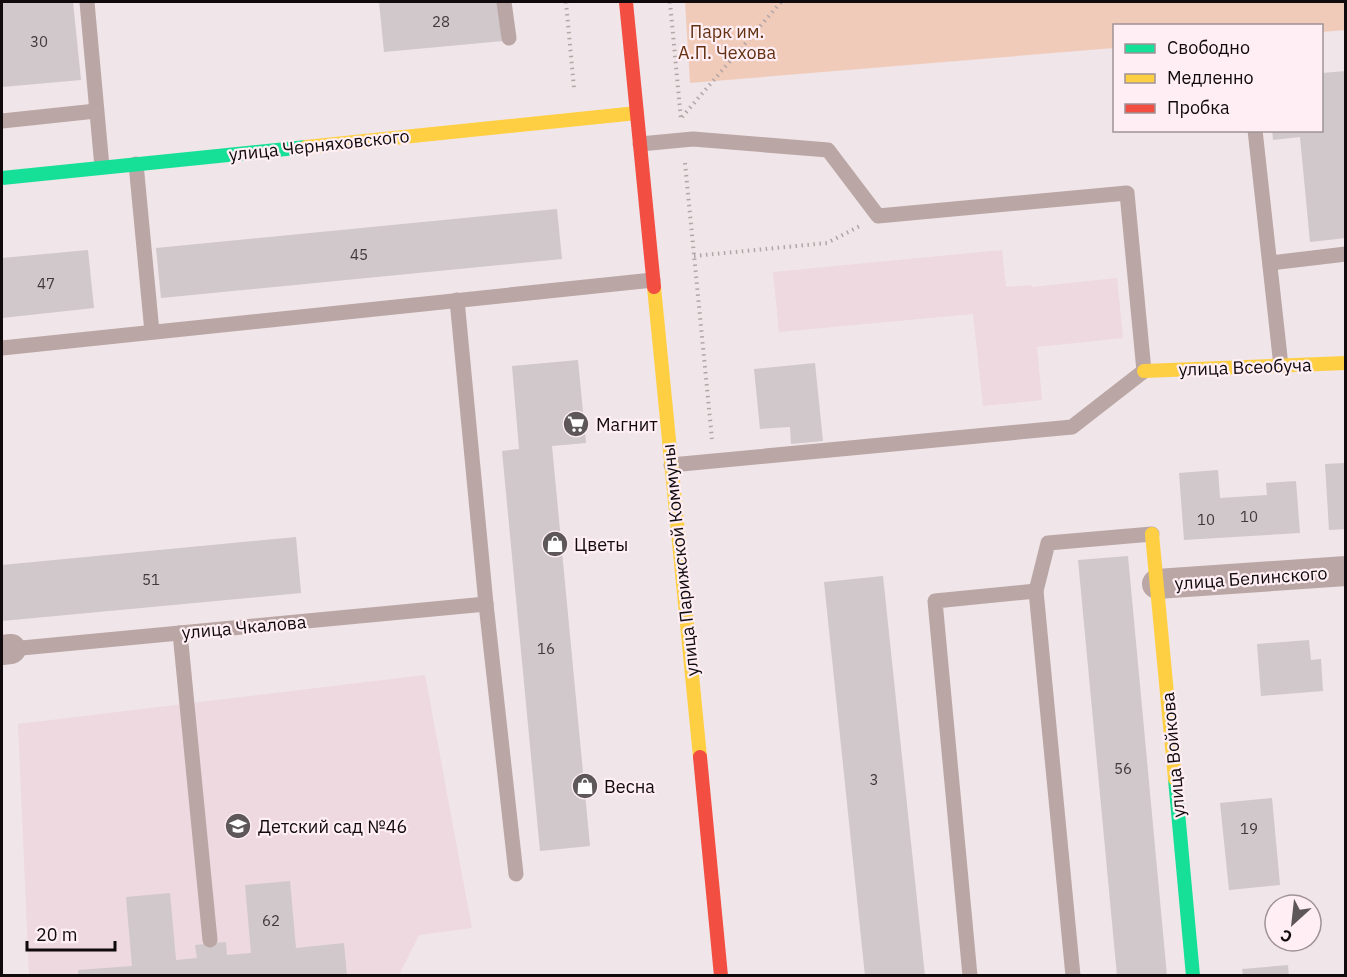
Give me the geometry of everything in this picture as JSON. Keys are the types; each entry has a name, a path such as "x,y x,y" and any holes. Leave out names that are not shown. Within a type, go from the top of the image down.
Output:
{"street":[{"name":"улица Парижской Коммуны","path":"626,2 721,975"},
{"name":"улица Черняховского","path":"2,178 637,113"},
{"name":"улица Всеобуча","path":"1144,371 1346,363"},
{"name":"улица Войкова","path":"1152,534 1193,975"},
{"name":"улица Белинского","path":"1157,584 1346,572"}],"lane":[{"path":"87,2 102,168"},
{"path":"504,2 508,38"},
{"path":"2,121 96,111"},
{"path":"1256,132 1281,366"},
{"path":"640,144 693,139 828,150 878,216 1127,192 1144,371 1072,426 671,465"},
{"path":"136,164 152,332"},
{"path":"1270,263 1346,255"},
{"path":"2,348 653,280"},
{"path":"457,300 486,604 516,874"},
{"path":"1073,975 1036,591 1048,543 1152,534"},
{"path":"970,975 935,601 1036,591"},
{"name":"улица Чкалова","path":"6,650 486,604"},
{"path":"180,633 210,940"}],"path":[{"path":"566,2 577,119"},
{"path":"670,2 714,461"},
{"path":"681,118 781,2"},
{"path":"694,256 826,243 878,216"}],"shaded area":[{"path":"1002,250 1006,287 1031,285 1032,287 1117,278 1123,338 1037,347 1042,400 983,406 973,314 779,332 773,272"},
{"name":"Детский сад №46","path":"425,675 472,928 419,935 399,975 29,975 18,724"}],"green space":[{"name":"Парк им. А.П. Чехова","path":"685,2 1345,2 1346,30 1323,32 1323,24 1113,24 1113,48 690,83"}],"building":[{"path":"2,2 73,2 81,80 2,87"},
{"path":"379,2 500,2 503,41 384,52"},
{"path":"1346,71 1346,238 1310,242 1300,137 1273,140 1272,132 1323,132 1323,73"},
{"path":"557,209 562,259 161,298 156,248"},
{"path":"88,250 94,308 2,318 2,258"},
{"path":"578,360 586,443 552,446 590,846 540,851 502,451 519,449 512,366"},
{"path":"815,363 823,441 791,444 790,427 760,429 754,369"},
{"path":"1346,463 1346,529 1329,530 1325,464"},
{"path":"1218,470 1220,498 1267,495 1266,483 1296,481 1300,533 1184,540 1179,473"},
{"path":"296,537 301,593 2,621 2,565"},
{"path":"1128,556 1167,976 1117,976 1078,560"},
{"path":"883,576 925,976 865,976 824,582"},
{"path":"1309,640 1311,660 1321,659 1323,691 1261,696 1257,644"},
{"path":"1272,798 1280,885 1229,890 1220,803"},
{"path":"290,881 296,948 344,943 347,976 78,976 78,970 132,966 126,897 170,893 176,960 197,958 195,945 226,942 227,955 251,953 245,885"},
{"path":"1288,965 1289,976 1243,976 1242,969"}],"traffic: fast":[{"path":"2,178 306,147"},
{"path":"1175,779 1193,976"}],"traffic: slow":[{"path":"306,147 637,113"},
{"path":"654,287 700,757"},
{"path":"1144,371 1346,363"},
{"path":"1152,534 1175,779"}],"traffic: jam":[{"path":"626,2 654,287"},
{"path":"700,757 721,976"}],"place":[{"name":"Магнит","path":"576,424"},
{"name":"Цветы","path":"555,544"},
{"name":"Весна","path":"585,786"},
{"name":"Детский сад №46","path":"238,826"}]}
